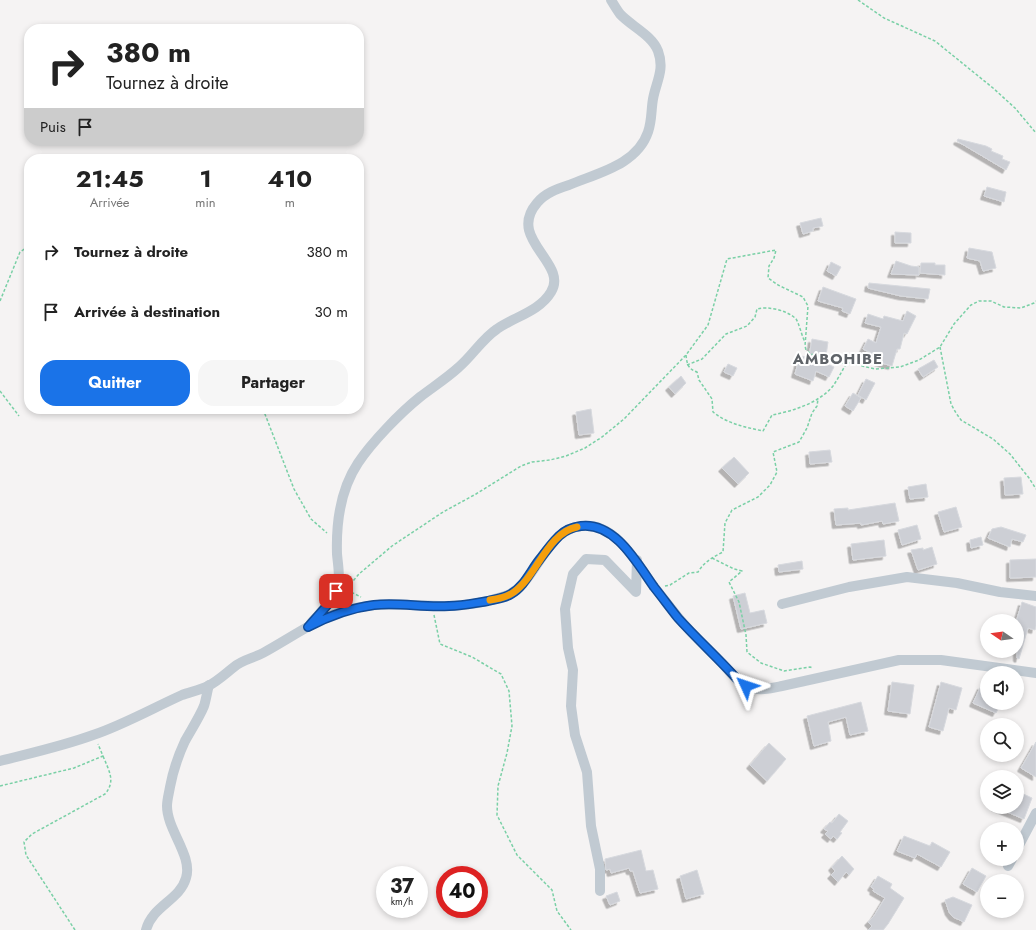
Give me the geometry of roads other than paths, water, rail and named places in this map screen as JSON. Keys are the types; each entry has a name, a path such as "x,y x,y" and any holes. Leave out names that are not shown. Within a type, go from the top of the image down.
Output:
{"street":[{"path":"308,627 332,600 336,591 339,579 337,554 339,513 349,477 360,461 393,422 417,399 459,367 488,336 510,320 539,305 552,292 555,279 535,245 528,228 528,221 533,208 538,201 550,193 618,165 636,152 645,141 651,117 654,91 660,74 659,53 648,38 621,14 611,0"},
{"path":"0,761 94,735 209,685 239,663 262,653 329,616 343,611 373,605 390,604 449,606 471,604 494,600 512,594 518,589 540,559 560,536 566,530 574,527 592,526 600,528 611,535 637,560 654,586 678,617 737,679 746,686 755,689 782,686 899,660 941,660 1036,673"},
{"path":"600,892 600,869 591,826 587,772 575,735 571,706 573,670 568,648 566,609 573,574 586,559 605,560 636,592 637,560"},
{"path":"782,604 850,587 907,577 1036,596"},
{"path":"146,930 147,924 155,912 176,894 186,878 188,869 187,860 169,822 167,804 173,771 185,742 204,705 209,685"},
{"path":"1024,836 1036,813"}],"district":[{"name":"AMBOHIBE","path":"838,359"}]}
